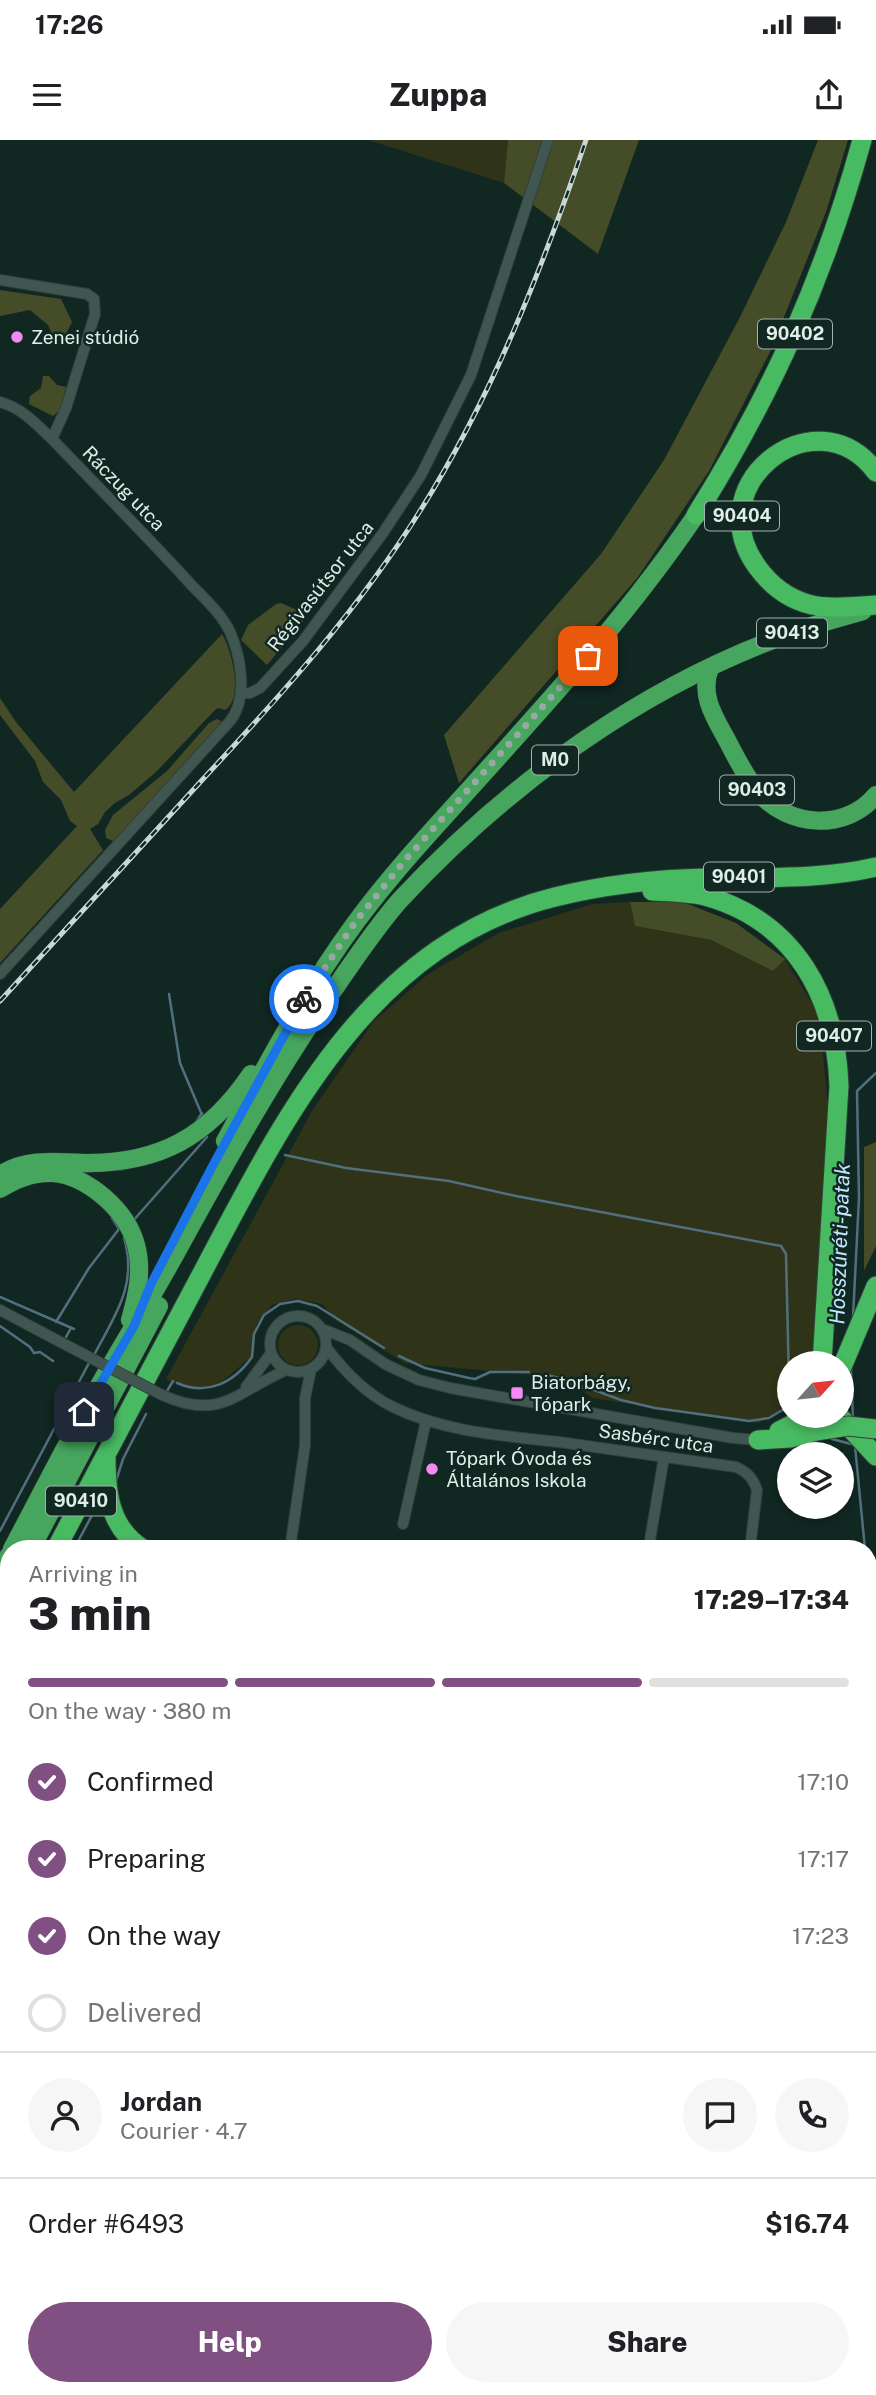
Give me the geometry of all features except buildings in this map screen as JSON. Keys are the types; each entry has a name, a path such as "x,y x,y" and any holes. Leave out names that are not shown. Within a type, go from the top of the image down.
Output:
{"highway":[{"name":"90402","path":"134,1326 157,1273 282,1036 311,986 356,921 406,859 602,640 644,588 696,515 755,414 792,341 821,271 862,140"},
{"name":"90404","path":"876,472 861,455 835,444 804,443 788,448 759,468 746,494 741,520 746,544 759,569 791,597 815,606 876,606"},
{"name":"90413","path":"710,668 798,630 876,606"},
{"name":"90403","path":"710,668 704,685 706,698 751,783 780,811 826,822 838,820 862,809 876,795"},
{"name":"M0","path":"17,1540 82,1415 233,1149 294,1049 361,951 400,901 456,844 511,794 548,765 623,715 710,668"},
{"name":"90401","path":"328,1058 363,1014 418,963 470,929 517,909 602,887 670,879 833,874 876,867"},
{"name":"M0","path":"36,1540 234,1167 299,1062 421,881"},
{"name":"90407","path":"602,887 694,894 744,911 766,926 792,951 820,991 833,1026 839,1086 823,1351"},
{"path":"0,1175 41,1161 117,1161 164,1150 202,1130 227,1107 267,1049 282,1036"},
{"name":"90410","path":"61,1540 265,1159 328,1058"},
{"path":"0,1189 27,1175 48,1172 73,1176 89,1184 122,1214 136,1246 139,1271 136,1302 122,1347"},
{"path":"849,1351 876,1286"},
{"path":"758,1440 790,1438 802,1428"},
{"path":"851,1428 873,1443"},
{"path":"854,1428 873,1443"},
{"path":"106,1454 106,1480 112,1512 125,1534 132,1540"}],"street":[{"name":"Régivasútsor utca","path":"241,693 250,693 260,688 303,641 383,533 421,475 471,375 548,140"},
{"path":"0,280 88,294 95,303 95,314 66,408 52,439"},
{"name":"Ráczug utca","path":"0,402 23,412 52,439 225,624 234,643 241,693"},
{"path":"0,974 232,720 239,706 241,693"},
{"path":"0,1310 162,1395 190,1406 210,1407 222,1404 289,1371 314,1367 322,1360 326,1347 322,1329"},
{"path":"242,1392 271,1353 272,1335 282,1321 299,1316 350,1340 403,1373 450,1388 733,1438 758,1440"},
{"name":"Sasbérc utca","path":"326,1347 351,1377"},
{"path":"271,1353 280,1366 298,1381 305,1398"},
{"path":"290,1540 305,1445 305,1398 314,1367"},
{"name":"Sasbérc utca","path":"314,1367 338,1370 381,1400 426,1421 485,1433 736,1467 755,1483 757,1490 751,1540"},
{"path":"403,1524 426,1421"},
{"path":"650,1540 664,1457"}],"green space":[{"path":"368,140 508,140 504,183"},
{"path":"508,140 639,140 598,254 504,183"},
{"path":"818,140 848,140 826,212 770,352 709,471 638,577 459,783 444,735 601,554 664,460 740,317 786,222"},
{"path":"0,290 61,299 72,322 65,336 60,340 54,338 48,325 30,310 0,316"},
{"path":"43,376 49,376 57,385 66,387 60,410 53,416 29,404 30,396 41,388"},
{"path":"281,603 297,610 305,619 267,665 241,640 248,625"},
{"path":"222,634 234,674 234,696 231,704 225,710 218,708 214,711 157,771 105,812 98,824 90,829 103,850 0,963 0,909 77,826 70,821 61,800 43,782 35,761 0,715 0,698 16,722 74,792"},
{"path":"217,719 223,722 117,840 106,838 105,830 113,815 167,771 209,723"},
{"path":"630,902 635,926 711,940 773,971 785,959 819,1015 829,1115 817,1351 777,1351 777,1413 758,1423 592,1398 564,1378 405,1363 337,1321 322,1304 295,1299 272,1305 256,1325 254,1354 214,1386 193,1389 166,1379 312,1111 373,1022 428,974 499,933 592,904"},
{"path":"630,902 683,902 736,923 785,959 773,971 711,940 635,926"},
{"path":"876,1142 876,1246 864,1271 864,1147"},
{"path":"298,1325 312,1331 318,1345 312,1359 298,1365 284,1359 278,1345 284,1331"}],"waterway":[{"path":"169,994 180,1063 202,1115"},
{"name":"Hosszúréti-patak","path":"853,1317 859,1198 857,1091 876,1073"},
{"path":"196,1122 202,1113"},
{"path":"132,1222 207,1137"},
{"path":"285,1155 346,1168 449,1181 781,1246 786,1254 788,1351"},
{"path":"78,1172 124,1169"},
{"path":"56,1322 89,1268 119,1229 112,1218"},
{"path":"94,1355 116,1313 126,1285 128,1255 124,1238"},
{"path":"0,1297 74,1329"},
{"path":"177,1383 188,1387 209,1387 219,1385 237,1374 252,1357 254,1334 264,1315 280,1304 298,1301 317,1306 384,1348"},
{"path":"0,1326 30,1347 34,1353 40,1352 53,1361"},
{"path":"66,1337 71,1328"},
{"path":"399,1356 425,1368 475,1379 490,1372 529,1372"},
{"path":"0,1531 90,1361"},
{"path":"547,1375 563,1379 574,1386 655,1408 749,1421 769,1418 777,1413"},
{"path":"167,1391 173,1381"},
{"path":"116,1481 123,1459 146,1414"},
{"path":"830,1436 832,1439 855,1445"},
{"name":"Hosszúréti-patak","path":"855,1446 864,1540"},
{"path":"79,1540 99,1502"}],"railway":[{"path":"0,1001 291,682 345,616 396,547 446,467 493,377 552,236 586,140"}],"way so far":[{"path":"304,999 356,921 406,859 588,656"}],"place":[{"name":"Zenei stúdió","path":"17,337"},
{"name":"Biatorbágy, Tópark","path":"517,1393"},
{"name":"Tópark Óvoda és Általános Iskola","path":"432,1469"}],"route":[{"path":"84,1412 134,1326 151,1284 304,999"}]}
